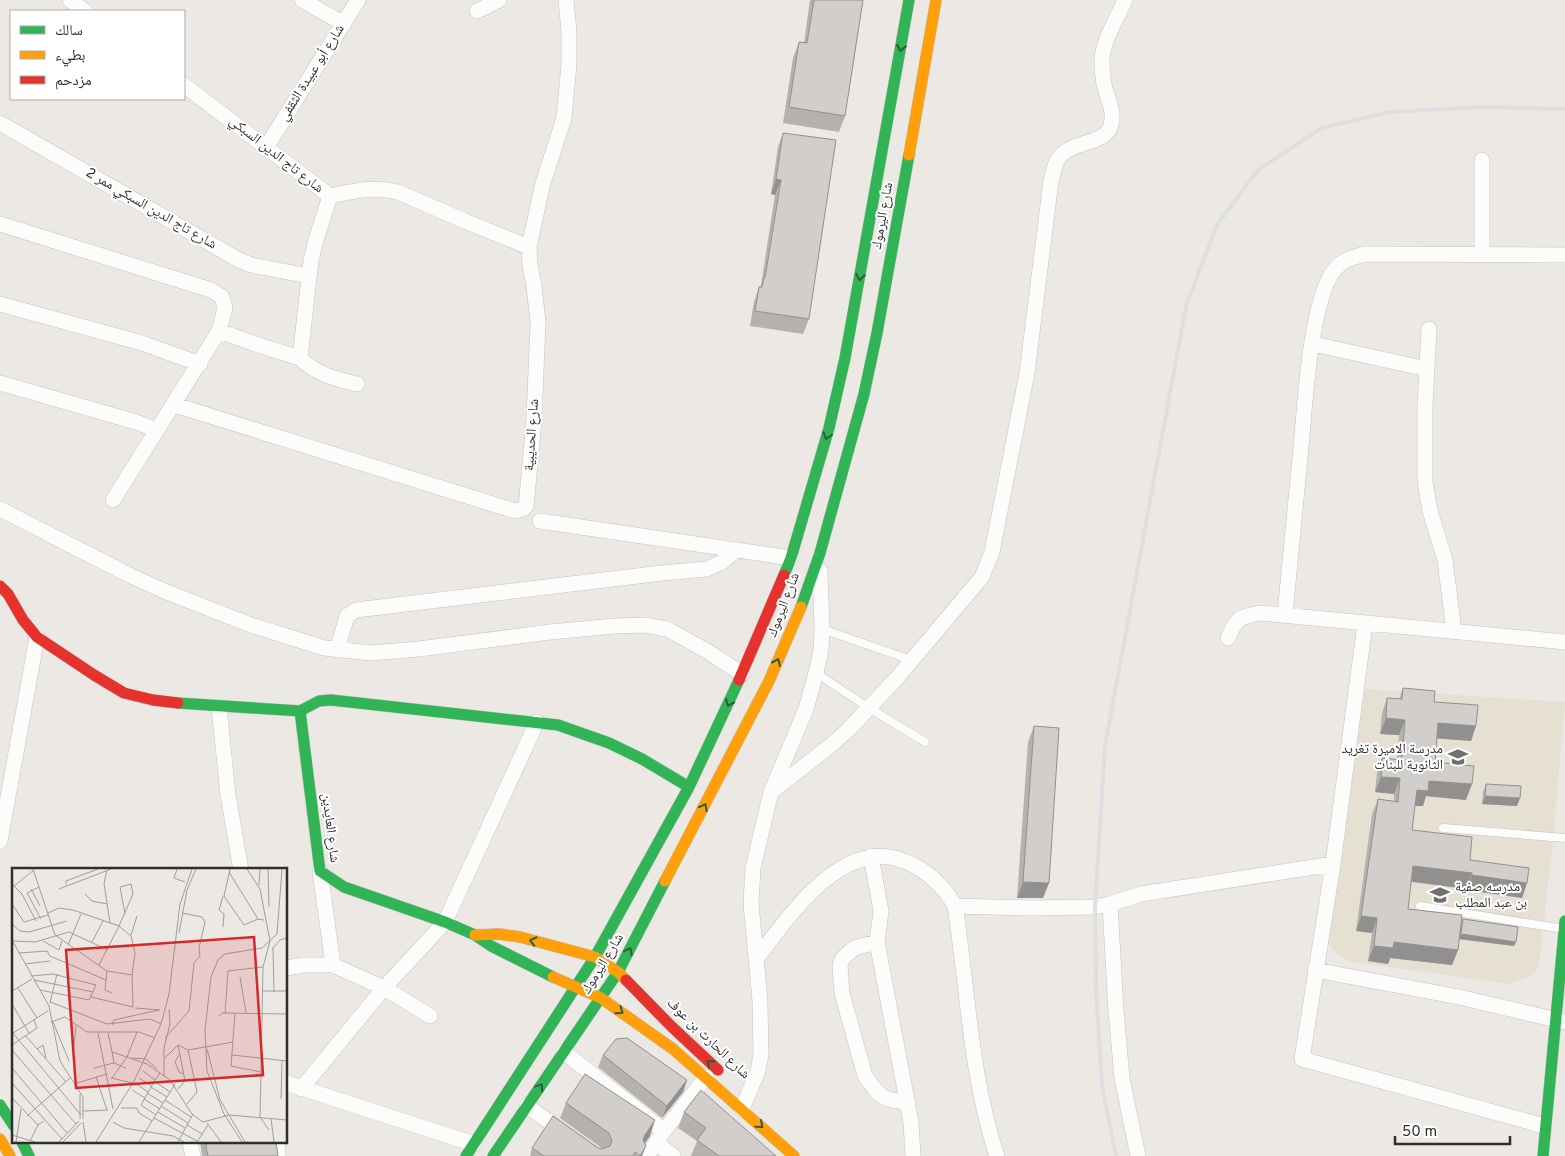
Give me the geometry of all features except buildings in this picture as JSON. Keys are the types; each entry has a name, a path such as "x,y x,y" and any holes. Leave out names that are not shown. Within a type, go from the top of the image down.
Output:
{"main road":[{"name":"شارع اليرموك","path":"498,1154 527,1106 618,972 769,681 789,598 791,558 829,428 845,358 909,0"},
{"name":"شارع اليرموك","path":"470,1150 595,957 689,787 742,674 789,598 820,554 854,436 877,333 936,0"},
{"path":"0,586 8,594 22,620 37,637 124,693 153,700 219,707 300,711 319,701 331,700 537,722 573,729 602,739 653,765 689,787"},
{"name":"شارع العايدين","path":"300,711 320,871 344,886 445,922 474,935 491,946 562,981"},
{"path":"1543,1156 1544,1126 1560,1021 1565,924"},
{"name":"شارع العايدين","path":"474,935 499,934 520,937 580,952"},
{"name":"شارع الحارث بن عوف","path":"580,952 595,957 618,972 727,1079"},
{"name":"شارع الحارث بن عوف","path":"562,981 601,998 673,1049 706,1077 746,1100 798,1149"},
{"path":"0,1138 10,1156"},
{"path":"23,1144 29,1156"}],"street":[{"path":"70,0 84,10"},
{"path":"302,0 344,24"},
{"name":"شارع أبو عبيدة الثقفي","path":"267,146 358,0"},
{"path":"477,11 499,0"},
{"name":"شارع الحديبية","path":"174,405 515,510 524,509 527,497 534,419 538,322 529,247 543,183 564,118 569,65 569,31 566,0"},
{"path":"771,792 830,746 869,708 982,577 992,552 1027,373 1051,181 1058,160 1067,150 1081,143 1096,140 1107,132 1111,125 1112,111 1105,86 1102,60 1108,36 1125,0"},
{"name":"شارع تاج الدين السبكي","path":"185,86 267,146 330,196 315,243 309,276 300,358"},
{"name":"شارع تاج الدين السبكي ممر 2","path":"0,123 239,260 256,267 309,276"},
{"path":"1482,160 1482,255"},
{"path":"330,196 374,188 392,190 529,247"},
{"path":"0,224 219,294 224,301 225,308 219,331 113,500"},
{"path":"1285,614 1308,374 1317,316 1325,288 1336,268 1346,260 1365,254 1565,255"},
{"path":"0,304 142,343 200,364"},
{"path":"1429,329 1424,482 1428,504 1444,560 1454,631"},
{"path":"219,331 258,346 300,358 317,372 357,384"},
{"path":"1313,344 1427,369"},
{"path":"0,383 136,422 157,430"},
{"path":"0,509 131,576 169,593 251,625 299,641 337,650 371,653 419,649 550,632 644,625 667,629 708,651 742,674"},
{"path":"540,521 791,558"},
{"path":"337,650 347,616 356,610 707,569 722,562 737,550"},
{"path":"746,1100 758,1071 761,1054 760,1001 751,903 753,868 771,792 806,709 821,650 820,554"},
{"path":"1228,638 1233,625 1242,616 1261,613 1565,642"},
{"path":"1365,624 1333,864 1302,1059 1544,1126"},
{"path":"0,841 37,637"},
{"path":"219,707 228,794 242,868"},
{"path":"302,1089 384,988 445,922 537,722"},
{"path":"756,959 811,892 833,874 851,863 871,856 889,855 909,862 930,874 947,892 955,906 975,1066 986,1118 997,1156"},
{"path":"871,856 881,911 877,942 908,1103 913,1156"},
{"path":"955,906 1095,907 1141,894 1333,864"},
{"path":"320,871 333,964"},
{"path":"1110,904 1122,1078 1138,1156"},
{"path":"877,942 854,948 842,959 840,966 842,993 865,1076 877,1092 887,1099 908,1103"},
{"path":"288,968 333,964 384,988 430,1016"},
{"path":"1315,970 1459,997 1560,1021"},
{"path":"564,1052 656,1144 673,1156"},
{"path":"656,1144 706,1077"},
{"path":"288,1084 470,1150"},
{"path":"527,1106 597,1156"}],"lane":[{"path":"822,629 911,660"},
{"path":"816,673 925,742"},
{"path":"1443,828 1565,838"},
{"path":"1420,906 1565,924"}],"shaded area":[{"path":"1365,689 1565,702 1552,852 1539,965 1534,973 1527,978 1509,984 1347,961 1333,950 1329,943 1327,937"}],"railway":[{"path":"1116,1156 1102,1086 1096,989 1095,907 1105,746 1186,306 1217,225 1258,170 1321,128 1390,112 1483,107 1565,109"}],"traffic: fast":[{"path":"784,575 791,558 829,428 845,358 909,0"},
{"path":"801,607 820,553 864,394 909,155"},
{"path":"466,1156 595,957 689,787 739,680"},
{"path":"178,703 300,711 319,701 331,700 558,725 609,743 642,759 689,787"},
{"path":"300,711 320,871 344,887 445,922 475,935 491,946 553,977"},
{"path":"493,1156 618,972 665,881"},
{"path":"1543,1156 1565,921"},
{"path":"0,1105 12,1123"},
{"path":"23,1144 29,1156"}],"traffic: slow":[{"path":"909,155 936,0"},
{"path":"665,881 769,681 801,607"},
{"path":"475,935 499,934 520,937 595,957 618,972 626,980"},
{"path":"553,977 601,998 673,1049 794,1156"},
{"path":"0,1139 10,1156"}],"traffic: jam":[{"path":"739,680 784,575"},
{"path":"0,586 8,594 23,620 37,637 94,675 124,693 153,700 178,703"},
{"path":"626,980 718,1070"}],"place":[{"name":"مدرسة الاميرة تغريد الثانوية للبنات","path":"1458,757"},
{"name":"مدرسه صفية بن عبد المطلب","path":"1440,895"}]}
